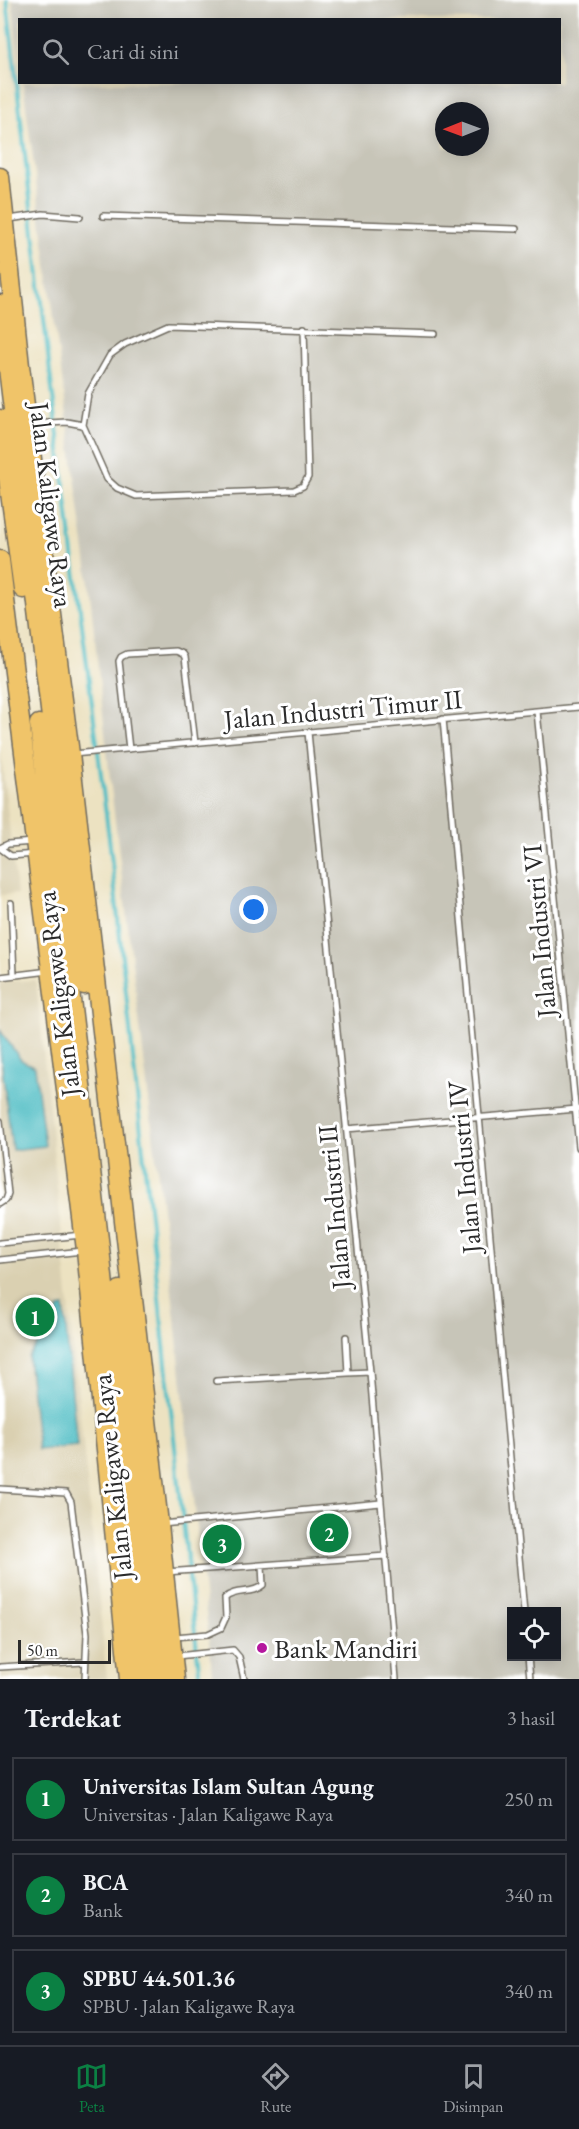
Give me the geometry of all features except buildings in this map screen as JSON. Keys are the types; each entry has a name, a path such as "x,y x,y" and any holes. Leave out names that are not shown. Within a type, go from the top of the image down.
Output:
{"highway":[{"path":"0,177 11,218 9,367 31,424 75,754 157,1525 169,1572 178,1637 175,1679"},
{"name":"Jalan Kaligawe Raya","path":"0,304 9,367 45,845"},
{"name":"Jalan Kaligawe Raya","path":"0,419 20,571 45,845 99,1240 145,1679"},
{"path":"1,568 45,845 51,970 99,1240 129,1679"},
{"name":"Jalan Kaligawe Raya","path":"99,1240 157,1525 160,1679"}],"lane":[{"path":"11,218 44,214 80,217"},
{"path":"103,216 516,229"},
{"path":"304,328 308,477 303,486 294,490 136,496 117,488 107,479 83,425 88,394 110,355 124,344 168,325 304,328 435,334"},
{"path":"31,424 68,422 83,425"},
{"path":"1,568 20,571"},
{"path":"129,749 119,661 127,654 176,651 183,654 195,742"},
{"name":"Jalan Industri Timur II","path":"75,754 579,707"},
{"name":"Jalan Industri VI","path":"537,711 579,1147"},
{"name":"Jalan Industri IV","path":"443,719 524,1607"},
{"name":"Jalan Industri II","path":"308,732 396,1679"},
{"path":"8,844 45,845 10,856 0,848 8,844"},
{"path":"10,903 14,975"},
{"path":"0,976 51,970"},
{"path":"346,1129 577,1109"},
{"path":"0,1121 8,1194 6,1200 0,1204"},
{"path":"0,1243 99,1240"},
{"path":"0,1260 99,1240"},
{"path":"346,1337 348,1373"},
{"path":"216,1382 369,1372"},
{"path":"0,1489 56,1491 66,1493 71,1502 87,1634 85,1679"},
{"path":"157,1525 381,1503"},
{"path":"169,1572 386,1556"},
{"path":"178,1637 208,1634 222,1628 225,1598 228,1594 258,1590 263,1585 262,1565"},
{"path":"176,1656 233,1650 239,1657 244,1679"},
{"path":"528,1661 530,1679"},
{"path":"0,1667 84,1662"}],"shaded area":[{"path":"12,0 579,0 579,1679 213,1679 173,1300 110,779 88,575 23,84 561,84 561,18 18,18 18,48"},
{"path":"0,746 17,894 0,895"},
{"path":"36,980 107,1679 0,1679 0,982"}],"water":[{"path":"0,1030 21,1060 35,1067 45,1146 12,1150 0,1050"},
{"path":"64,1307 77,1446 38,1450 28,1357 46,1331 45,1318 56,1316 59,1308"}],"waterway":[{"path":"7,0 52,389 111,854 200,1679"}],"place":[{"name":"Universitas Islam Sultan Agung","path":"35,1317"},
{"name":"BCA","path":"329,1533"},
{"name":"SPBU 44.501.36","path":"222,1544"},
{"name":"Bank Mandiri","path":"262,1648"}]}
